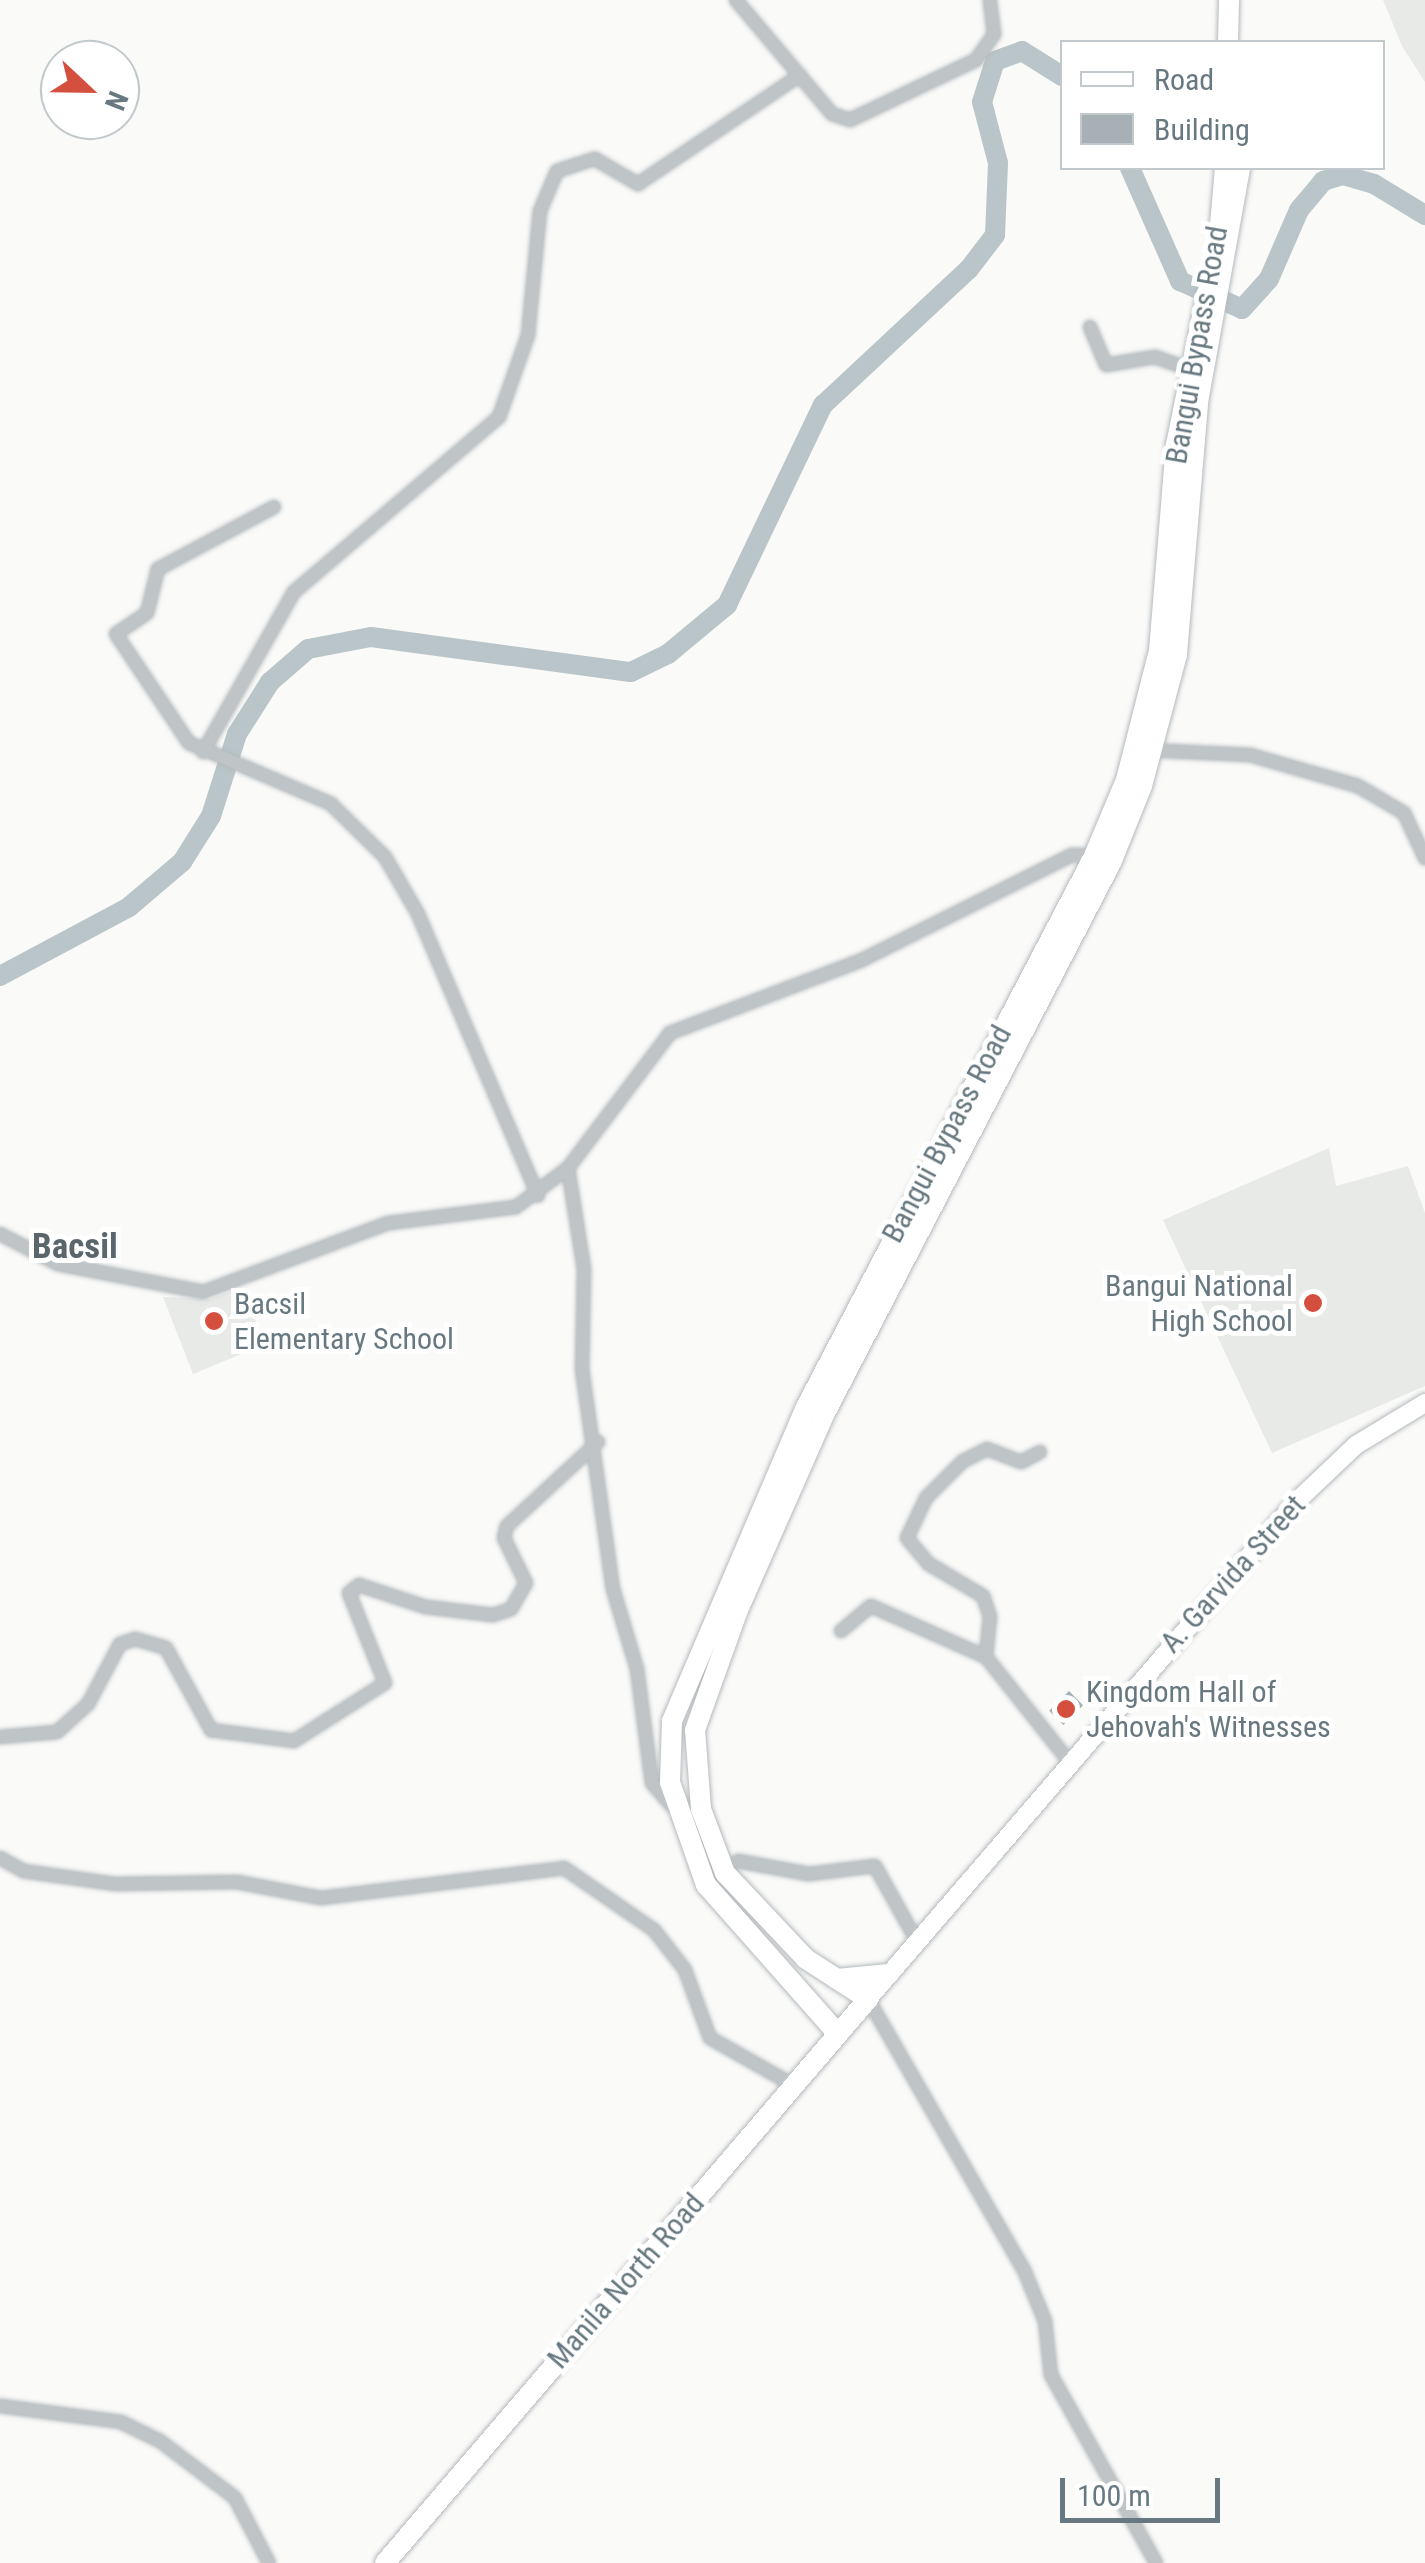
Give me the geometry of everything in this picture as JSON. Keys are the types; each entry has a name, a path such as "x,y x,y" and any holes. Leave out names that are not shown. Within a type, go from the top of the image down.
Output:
{"highway":[{"path":"1228,40 1229,0"},
{"path":"1242,40 1243,0"},
{"name":"Bangui Bypass Road","path":"1219,268 1225,170"},
{"name":"Bangui Bypass Road","path":"868,1999 776,1931 725,1873 701,1809 692,1753 705,1693 825,1414 1103,859 1144,750 1196,371 1240,170"},
{"name":"Bangui Bypass Road","path":"838,2034 814,2002 706,1885 676,1811 672,1721 714,1610 852,1316 1103,859"},
{"path":"761,1947 776,1931"},
{"path":"836,1979 889,1974"},
{"name":"Manila North Road","path":"385,2563 868,1999"},
{"path":"809,2069 814,2002"}],"main road":[{"name":"A. Garvida Street","path":"868,1999 1326,1470 1425,1403"}],"street":[{"path":"736,0 832,114 860,118 976,60 994,34 990,0"},
{"path":"206,753 294,592 499,417 528,336 540,212 558,171 594,159 638,184 800,75"},
{"path":"1090,327 1106,365 1155,357 1196,371"},
{"path":"274,506 158,569 146,613 116,634 175,729 206,753 332,804 385,857 418,914 538,1196"},
{"path":"1144,750 1250,756 1358,786 1404,813 1425,858"},
{"path":"0,1234 58,1264 202,1292 389,1223 504,1210 538,1196 568,1168 670,1033 862,960 1072,855 1103,859"},
{"path":"568,1168 584,1270 582,1369 598,1442 601,1514 637,1669 648,1766 656,1792 676,1811"},
{"path":"0,1737 56,1732 88,1704 120,1644 135,1639 166,1648 210,1730 294,1741 385,1683 348,1593 359,1585 426,1608 474,1614 511,1609 526,1583 504,1538 507,1526 598,1442"},
{"path":"986,1658 990,1616 983,1596 921,1558 907,1538 926,1498 963,1461 987,1450 1021,1462 1040,1452"},
{"path":"840,1630 872,1606 986,1658 1071,1764"},
{"path":"0,1858 23,1871 116,1884 236,1882 321,1898 564,1868 654,1930 685,1970 710,2038 794,2086"},
{"path":"738,1860 809,1874 875,1866 918,1942"},
{"path":"868,1999 1018,2260 1045,2321 1051,2375 1156,2563"},
{"path":"0,2406 121,2422 160,2441 235,2498 269,2563"}],"shaded area":[{"path":"1383,0 1425,0 1425,82 1402,46"},
{"name":"Bangui National High School","path":"1329,1148 1336,1186 1408,1166 1425,1213 1425,1386 1272,1453 1163,1220"},
{"name":"Bacsil Elementary School","path":"241,1288 266,1344 193,1374 163,1297 210,1299"}],"building":[{"name":"Kingdom Hall of Jehovah's Witnesses","path":"1069,1691 1083,1705 1063,1725 1049,1711"}],"waterway":[{"path":"0,976 129,907 182,862 211,816 237,734 270,682 308,649 371,637 631,672 668,654 727,605 823,405 969,269 995,235 998,163 982,102 995,61 1022,51 1060,75"},
{"path":"1131,170 1180,281 1242,309 1269,279 1299,210 1323,181 1343,175 1374,184 1425,215"}],"place":[{"name":"Bangui National High School","path":"1313,1303"},
{"name":"Bacsil Elementary School","path":"214,1321"},
{"name":"Kingdom Hall of Jehovah's Witnesses","path":"1066,1709"}],"district":[{"name":"Bacsil","path":"75,1247"}]}
